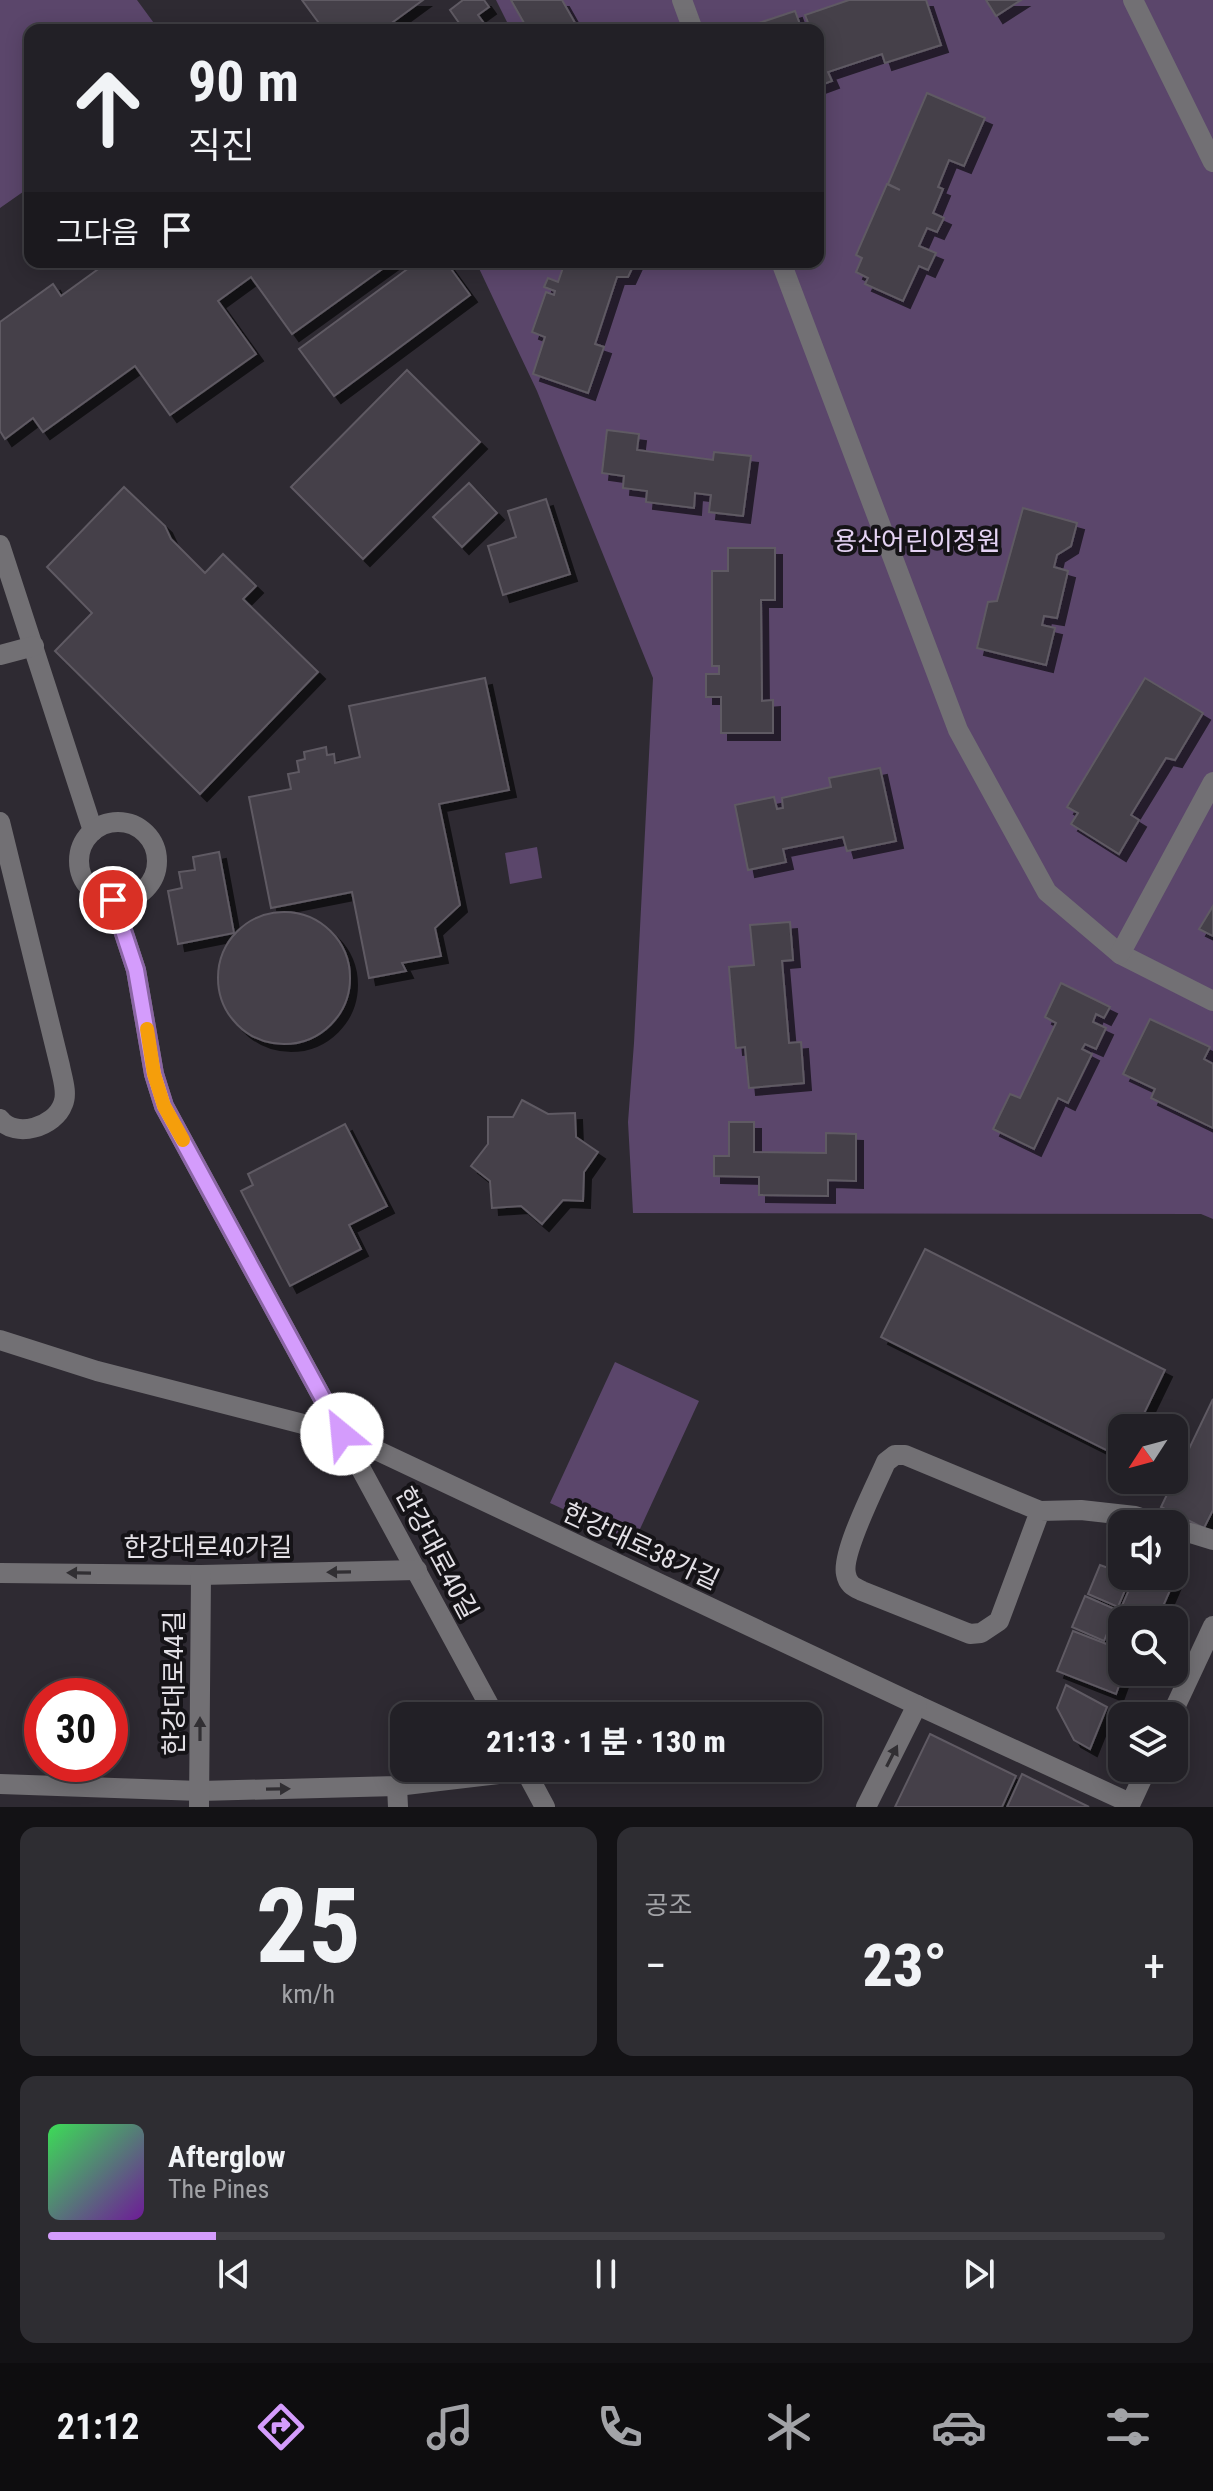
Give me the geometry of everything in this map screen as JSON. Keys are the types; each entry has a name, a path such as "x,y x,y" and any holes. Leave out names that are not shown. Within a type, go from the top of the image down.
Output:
{"street":[{"path":"682,0 691,24"},
{"path":"1133,0 1213,162"},
{"path":"783,268 958,730 1047,892 1120,954 1213,1001"},
{"path":"0,545 93,831"},
{"path":"0,655 34,646"},
{"path":"1120,954 1213,782"},
{"path":"122,821 135,825 153,844 157,857 156,870 142,892 131,899 113,900 104,899 84,883 78,858 81,846 93,831 110,822 122,821"},
{"path":"0,822 60,1066 65,1098 58,1112 33,1128 13,1129 0,1119"},
{"name":"한강대로40길","path":"113,900 136,970 154,1074 164,1106 488,1702"},
{"name":"한강대로38가길","path":"0,1340 97,1371 342,1434 1130,1805"},
{"path":"1040,1511 999,1621 981,1633 970,1634 862,1591 851,1586 846,1575 845,1561 851,1544 886,1462 895,1455 905,1455 1040,1511 1108,1513"},
{"path":"1188,1532 1213,1540"},
{"name":"한강대로40가길","path":"0,1573 201,1575 417,1570"},
{"name":"한강대로44길","path":"0,1784 200,1799 201,1575"},
{"path":"1179,1702 1208,1647 1213,1626"},
{"path":"866,1807 917,1705"},
{"path":"200,1799 398,1797 466,1782"},
{"path":"531,1782 545,1807"},
{"path":"1130,1805 1141,1782"}],"green space":[{"path":"0,0 137,0 155,24 24,24 24,191 0,208"},
{"name":"용산어린이정원","path":"496,0 1213,0 1213,1219 1201,1214 633,1213 628,1122 653,678 537,391 479,268 824,268 824,24 508,24"},
{"path":"537,847 542,878 510,884 505,853"},
{"path":"615,1362 699,1401 634,1542 550,1503"}],"building":[{"path":"302,0 423,0 390,24 320,24"},
{"path":"463,0 484,0 489,7 478,15 485,24 460,24 450,10"},
{"path":"511,0 562,0 576,24 525,24"},
{"path":"849,0 926,0 941,45 885,63 882,54 828,72 832,81 824,84 824,24 809,24 805,15"},
{"path":"986,0 1021,0 996,16"},
{"path":"795,11 800,24 756,24"},
{"path":"927,93 985,118 964,166 949,160 938,187 943,189 933,213 944,218 937,232 927,228 919,246 936,253 928,270 919,266 903,301 865,284 868,278 856,272 862,258 856,255 887,184 900,190 888,184"},
{"path":"100,268 384,268 292,334 251,277 218,301 256,354 170,415 135,366 43,432 33,418 5,439 0,431 0,322 53,284 61,296"},
{"path":"409,268 450,268 470,295 334,396 299,349"},
{"path":"563,268 632,268 628,277 617,277 595,344 604,347 588,393 533,374 545,337 532,332 546,292 554,295 555,291 544,287 548,278 558,282"},
{"path":"407,370 480,442 363,559 291,487"},
{"path":"607,430 639,434 637,450 713,460 714,452 751,456 743,516 709,512 711,495 695,493 694,508 646,502 647,491 623,488 624,476 602,473"},
{"path":"469,483 497,513 462,547 433,517"},
{"path":"124,487 165,526 171,539 205,573 223,554 256,586 243,599 318,672 200,794 55,651 92,613 47,567"},
{"path":"546,499 570,574 503,595 488,546 516,537 508,511"},
{"path":"1023,508 1077,523 1071,546 1057,555 1054,567 1068,571 1057,618 1044,616 1042,625 1055,628 1046,665 977,648 988,602 997,601"},
{"path":"728,548 775,548 775,600 761,600 762,701 773,700 773,733 721,733 721,697 706,697 706,674 719,674 719,666 712,666 712,571 728,571"},
{"path":"485,678 509,790 439,804 460,905 435,928 441,956 402,963 406,971 369,978 352,892 271,908 249,797 291,789 288,774 299,772 297,761 305,759 304,752 326,747 327,755 334,754 335,763 360,757 349,706"},
{"path":"1145,678 1203,713 1175,760 1166,758 1131,815 1139,820 1119,854 1071,824 1078,813 1067,807"},
{"path":"880,768 896,841 847,851 843,837 783,849 786,862 748,870 735,805 774,797 777,809 783,808 782,798 831,787 829,778"},
{"path":"219,852 234,933 178,944 168,891 182,888 179,872 195,870 193,857"},
{"path":"1213,906 1213,936 1199,929"},
{"path":"284,912 309,917 331,931 345,953 350,978 345,1003 331,1025 309,1039 284,1044 259,1039 237,1025 223,1003 218,978 223,953 237,931 259,917"},
{"path":"790,922 793,960 782,961 789,1043 801,1042 804,1083 749,1088 745,1047 736,1048 729,967 754,965 750,925"},
{"path":"1061,983 1110,1007 1104,1018 1096,1014 1093,1022 1106,1028 1096,1049 1085,1044 1082,1049 1092,1054 1068,1103 1058,1098 1034,1149 993,1129 1010,1094 1020,1098 1056,1023 1045,1017"},
{"path":"1150,1019 1210,1047 1204,1059 1213,1064 1213,1128 1151,1098 1155,1089 1123,1074"},
{"path":"522,1100 548,1114 575,1113 576,1137 598,1152 584,1172 583,1201 563,1200 542,1224 521,1206 492,1208 490,1181 471,1166 488,1144 488,1117 513,1117"},
{"path":"729,1122 754,1122 754,1152 826,1153 826,1133 856,1134 856,1181 828,1180 828,1196 759,1195 759,1177 714,1176 714,1156 729,1156"},
{"path":"345,1124 387,1206 349,1225 361,1249 290,1286 241,1191 253,1185 248,1174"},
{"path":"925,1249 1165,1370 1144,1414 1108,1414 1108,1451 881,1337"},
{"path":"1213,1399 1213,1510 1204,1528 1188,1520 1188,1510 1161,1507 1167,1494 1188,1494 1188,1451"},
{"path":"1100,1565 1108,1568 1108,1590 1125,1590 1118,1606 1088,1594"},
{"path":"1129,1590 1170,1590 1163,1606 1122,1606"},
{"path":"1085,1596 1108,1606 1108,1631 1104,1641 1072,1627"},
{"path":"1073,1631 1108,1645 1108,1686 1119,1686 1116,1694 1057,1671"},
{"path":"1066,1685 1107,1707 1090,1749 1074,1740 1057,1708"},
{"path":"930,1734 1016,1776 1002,1807 895,1807"},
{"path":"1022,1774 1089,1807 1007,1807"}],"slow traffic":[{"path":"147,1029 154,1074 164,1106 183,1140"}],"route":[{"path":"113,900 136,970 154,1074 164,1106 342,1434"}]}
